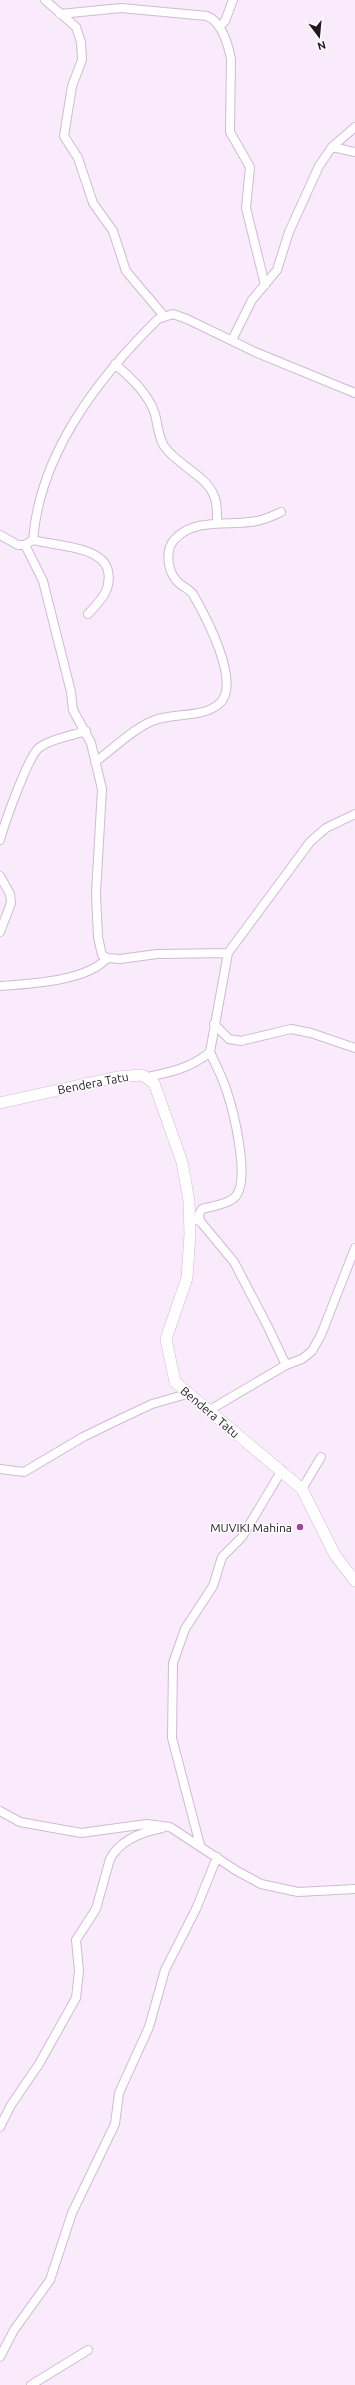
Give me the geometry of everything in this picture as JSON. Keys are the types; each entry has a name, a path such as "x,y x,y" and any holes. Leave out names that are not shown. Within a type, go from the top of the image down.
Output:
{"main road":[{"name":"Bendera Tatu","path":"0,1103 117,1077 135,1075 147,1077 154,1083 182,1162 195,1219 187,1278 166,1339 175,1382 187,1394 282,1470 302,1489 335,1555 355,1581"}],"street":[{"path":"45,0 76,27 82,52 80,69 72,86 66,114 64,136 78,158 93,203 112,232 126,271 164,316"},
{"path":"219,27 225,21 233,0"},
{"path":"60,14 121,8 207,16 215,20 228,47 231,59 230,132 250,167 246,208 265,285"},
{"path":"232,340 252,300 277,270 289,232 310,182 332,147 355,127"},
{"path":"332,147 355,152"},
{"path":"25,546 33,540 36,514 55,457 86,402 115,364 149,327 164,316 173,314 180,316 255,352 355,393"},
{"path":"115,364 136,382 147,400 154,413 158,433 169,453 208,485 214,496 217,524"},
{"path":"96,762 155,720 206,711 220,703 226,695 227,676 212,630 195,596 176,581 171,570 168,556 169,545 176,537 186,531 217,524 251,522 268,518 281,512"},
{"path":"0,535 10,541 25,546 43,581 71,692 73,710 76,719 86,731 96,762 102,789 96,892 102,955 107,958 157,954 228,953"},
{"path":"33,540 91,552 101,557 106,563 109,584 103,597 88,614"},
{"path":"0,840 10,807 34,752 51,742 86,731"},
{"path":"286,1365 234,1262 195,1219 202,1209 234,1198 239,1190 241,1175 241,1148 226,1088 210,1052 228,953 310,842 326,828 355,814"},
{"path":"0,876 10,894 11,903 0,932"},
{"path":"1,984 33,983 83,974 101,966 107,958"},
{"path":"214,1024 229,1039 241,1041 292,1029 318,1035 355,1048"},
{"path":"147,1077 179,1070 198,1062 210,1052"},
{"path":"208,1411 286,1365 302,1359 316,1345 355,1248"},
{"path":"0,1469 24,1472 83,1437 152,1404 187,1394"},
{"path":"302,1489 321,1457"},
{"path":"200,1845 172,1738 173,1663 185,1629 213,1586 222,1557 242,1537 282,1470"},
{"path":"0,1811 20,1822 82,1833 146,1824 170,1827 200,1845 250,1880 274,1889 322,1892 355,1889"},
{"path":"0,2127 11,2105 42,2058 76,1998 79,1971 76,1940 96,1909 113,1853 130,1839 147,1831 170,1827"},
{"path":"0,2358 14,2330 50,2280 72,2213 115,2124 119,2093 149,2026 165,1970 196,1909 217,1857"},
{"path":"31,2385 88,2350"}],"place":[{"name":"MUVIKI Mahina","path":"300,1527"}]}
